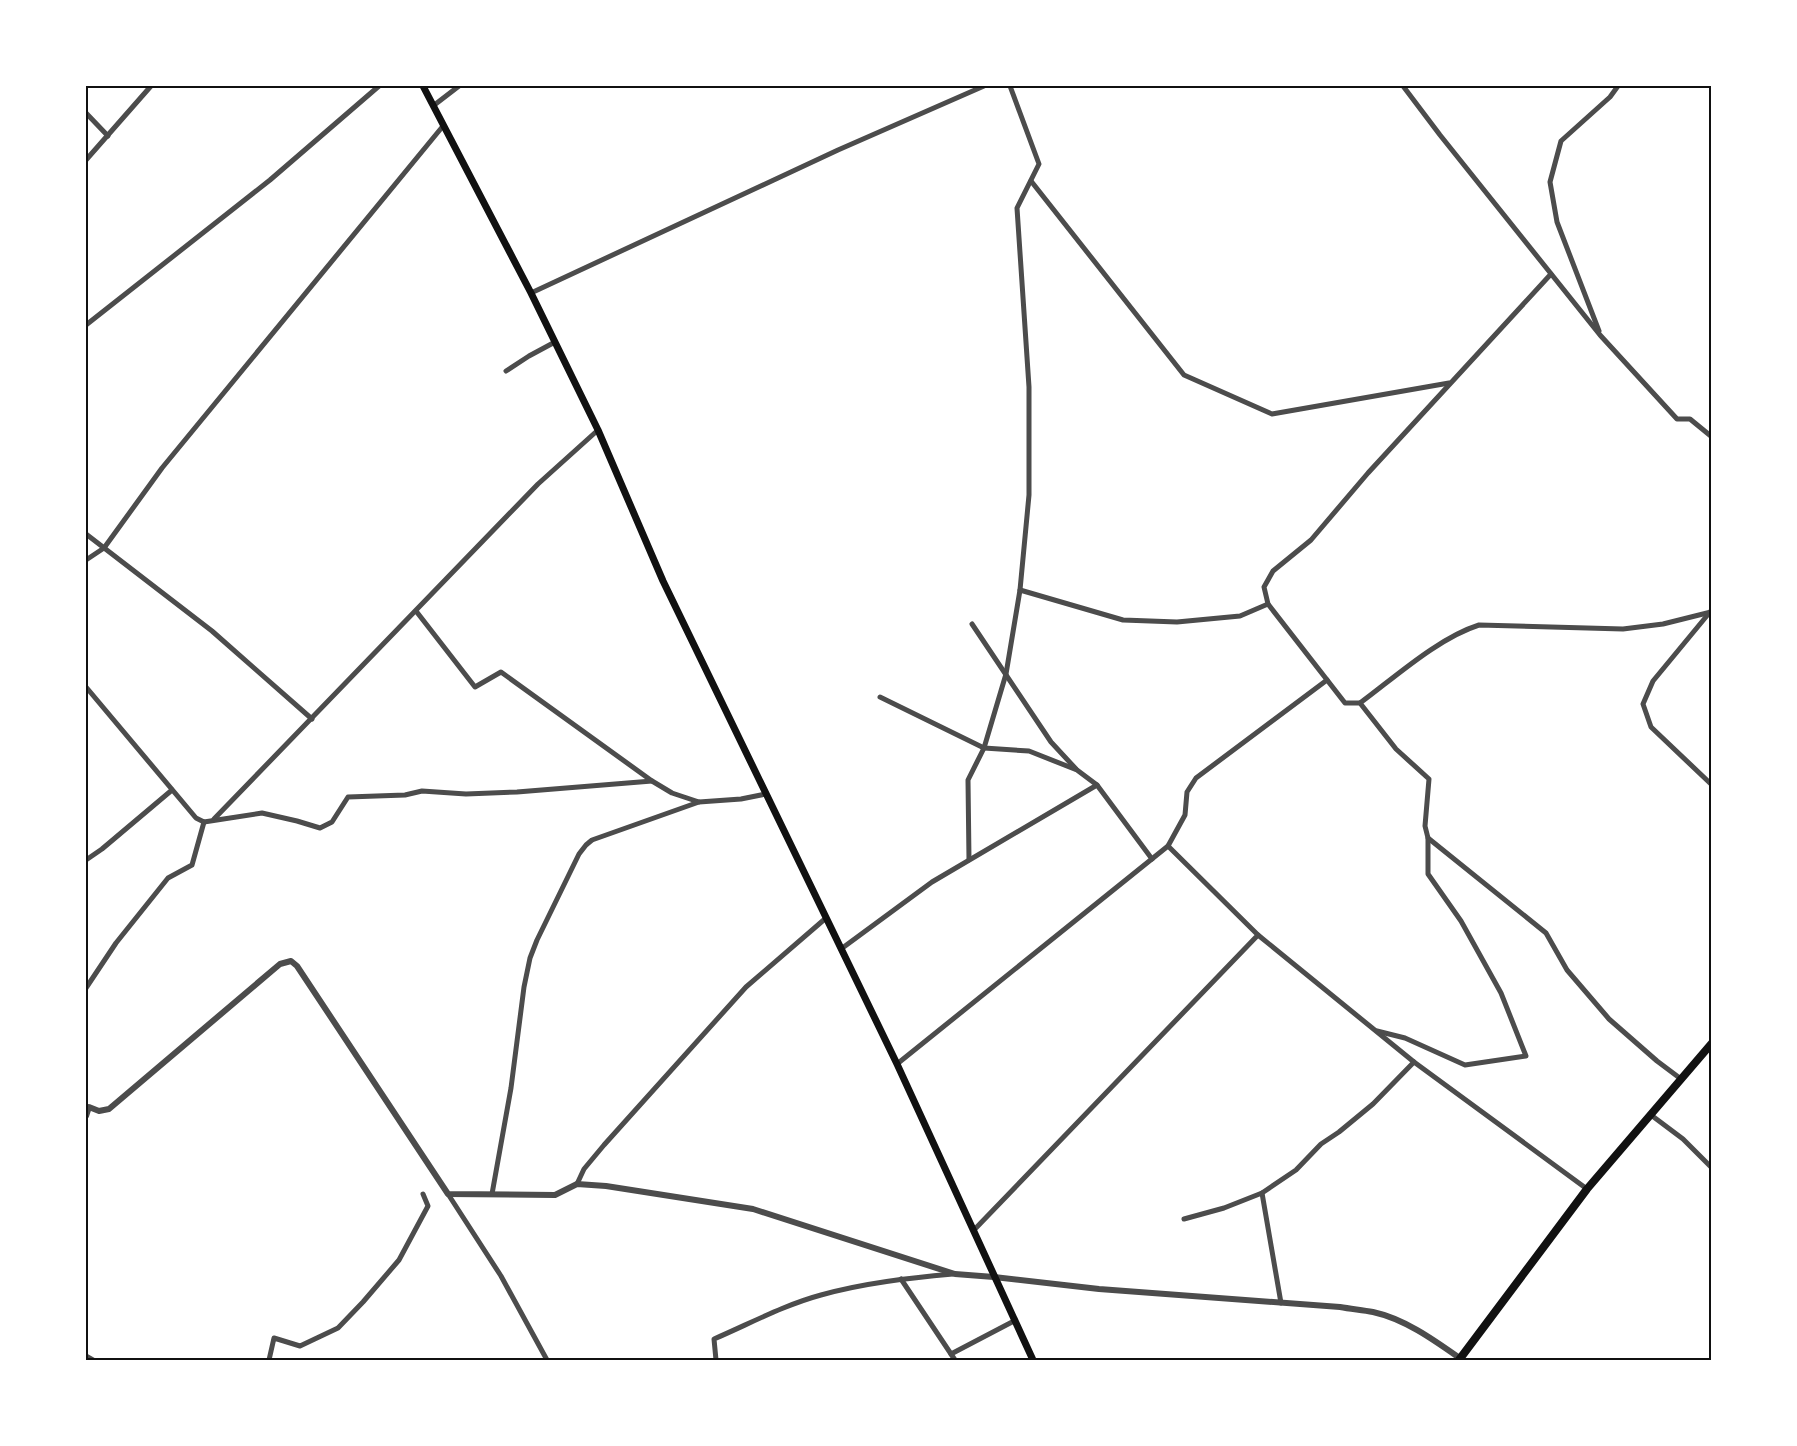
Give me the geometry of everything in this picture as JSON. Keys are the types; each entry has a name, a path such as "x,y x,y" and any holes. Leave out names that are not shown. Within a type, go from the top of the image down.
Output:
{"highway":[{"path":"1460,1360 1587,1189 1712,1043"}],"main road":[{"path":"423,86 531,293 598,429 663,581 897,1064 1033,1360"}],"street":[{"path":"86,160 151,86"},
{"path":"86,325 270,180 380,86"},
{"path":"433,106 459,86"},
{"path":"531,293 806,164 984,86"},
{"path":"969,860 968,780 984,748 1006,674 1020,590 1029,495 1029,387 1017,208 1039,164 1010,86"},
{"path":"1403,86 1600,335 1677,419 1690,419 1712,437"},
{"path":"1600,335 1557,222 1550,182 1561,141 1610,98 1618,86"},
{"path":"86,114 108,135"},
{"path":"86,560 104,548 162,468 443,126"},
{"path":"1031,181 1184,375 1272,414 1451,383"},
{"path":"1551,274 1368,472 1311,540 1273,571 1264,587 1268,604 1345,703 1360,703 1447,640 1464,630 1479,625 1623,628 1663,624 1711,611"},
{"path":"506,371 555,342"},
{"path":"86,988 116,943 168,878 192,865 207,822 216,817 312,719 538,484 598,429"},
{"path":"86,534 212,631 312,719"},
{"path":"1020,590 1123,620 1177,622 1240,616 1268,604"},
{"path":"416,611 475,687 501,672 652,781 672,793 699,802"},
{"path":"1711,611 1653,681 1643,704 1651,727 1712,785"},
{"path":"972,624 1051,742 1077,770 1097,785 1152,859"},
{"path":"897,1064 1168,846 1185,815 1187,792 1196,778 1327,680"},
{"path":"86,689 196,818 207,822 262,813 297,820 320,828 332,822 348,797 405,795 422,791 466,794 517,792 652,781"},
{"path":"880,697 984,748 1029,751 1077,770"},
{"path":"1360,703 1396,749 1429,779 1425,826 1428,838 1428,874 1461,921 1501,993 1526,1056 1465,1065 1405,1038 1374,1030"},
{"path":"841,949 923,889 1097,785"},
{"path":"86,860 172,790"},
{"path":"492,1194 511,1089 530,958 579,854 592,840 699,802 741,799 766,794"},
{"path":"1428,838 1546,933 1567,970 1609,1019 1681,1079"},
{"path":"1168,846 1258,935 1374,1030 1587,1189"},
{"path":"577,1184 584,1169 604,1144 746,987 826,918"},
{"path":"974,1230 1258,935"},
{"path":"86,1116 86,1105 99,1112 109,1109 280,964 291,961 304,976 501,1276 547,1360"},
{"path":"1184,1219 1224,1208 1262,1193 1296,1170 1321,1144 1373,1104 1414,1062"},
{"path":"1651,1115 1683,1139 1712,1168"},
{"path":"448,1194 555,1195 577,1184 606,1186 753,1209 955,1274"},
{"path":"1262,1193 1281,1303"},
{"path":"269,1360 274,1338 300,1347 338,1328 363,1302 399,1260 428,1206 423,1194"},
{"path":"716,1360 714,1339 821,1295 901,1279 955,1274 1099,1289 1340,1307 1374,1312 1407,1324 1440,1344 1460,1360"},
{"path":"901,1279 955,1360"},
{"path":"951,1354 1014,1321"},
{"path":"86,1356 93,1360"}]}
